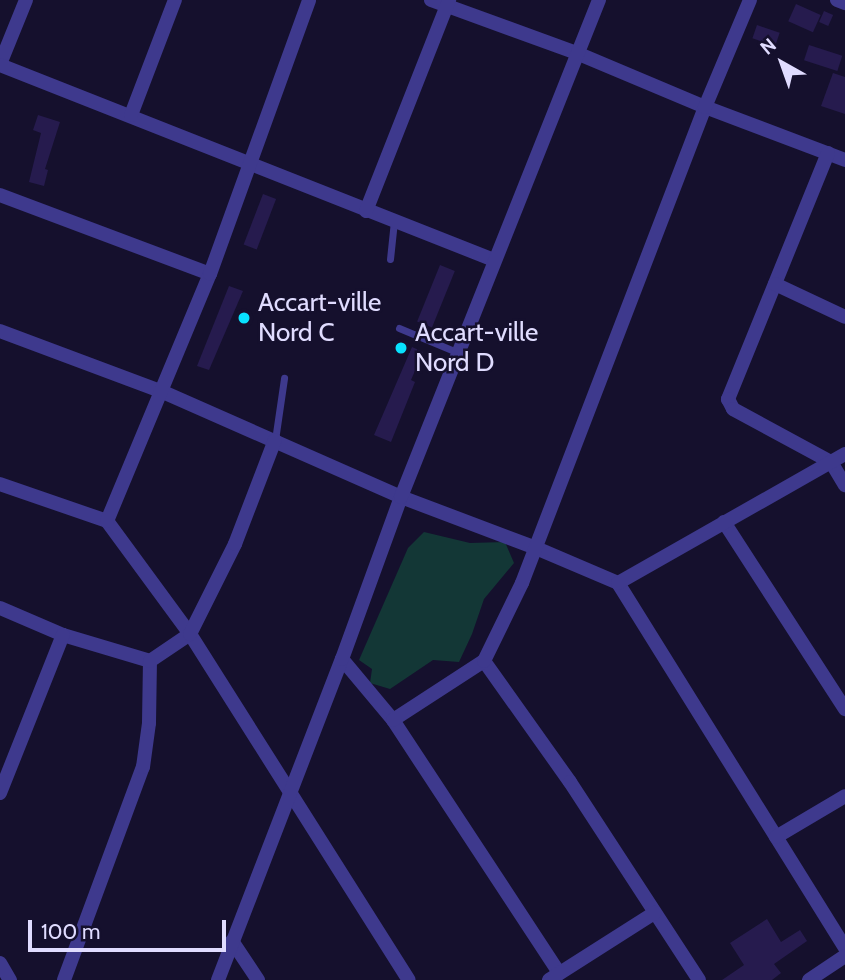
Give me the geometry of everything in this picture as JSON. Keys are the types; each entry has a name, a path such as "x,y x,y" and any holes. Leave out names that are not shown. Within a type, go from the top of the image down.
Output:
{"street":[{"path":"26,0 0,65 494,260"},
{"path":"131,115 175,0"},
{"path":"107,521 210,274 309,0"},
{"path":"431,0 448,3 705,107 845,160"},
{"path":"218,980 342,659 401,497 599,0"},
{"path":"393,720 484,661 536,548 705,107 750,0"},
{"path":"837,0 845,3"},
{"path":"366,211 448,3"},
{"path":"828,153 728,403 733,409 831,462 845,485"},
{"path":"0,195 210,274"},
{"path":"775,284 845,317"},
{"path":"0,331 163,392 401,497 536,548 618,583 845,947"},
{"path":"150,661 190,634 235,544 275,440"},
{"path":"618,583 845,454"},
{"path":"0,484 107,521 190,634 410,980"},
{"path":"724,522 845,709"},
{"path":"0,608 63,635 150,661"},
{"path":"0,793 63,635"},
{"path":"342,659 393,720 554,977 654,913"},
{"path":"64,980 144,767 149,723 150,661"},
{"path":"484,661 570,782 699,980"},
{"path":"776,837 845,796"},
{"path":"232,941 258,980"},
{"path":"809,980 845,956"},
{"path":"0,963 10,980"}],"lane":[{"path":"390,259 394,222"},
{"path":"400,328 460,353"},
{"path":"275,440 284,378"}],"green space":[{"path":"424,532 470,543 505,542 514,563 484,599 459,662 433,660 390,689 370,683 372,669 359,660 408,548"}],"building":[{"path":"796,4 821,15 813,32 788,21"},
{"path":"824,11 833,15 828,26 819,22"},
{"path":"757,25 780,33 775,46 752,38"},
{"path":"809,45 842,56 837,71 804,60"},
{"path":"833,73 845,77 845,114 821,106"},
{"path":"38,115 60,122 45,169 48,170 44,186 29,182 41,133 33,130"},
{"path":"263,194 276,199 257,249 244,244"},
{"path":"440,265 455,271 432,328 417,322"},
{"path":"229,286 243,291 209,370 197,366"},
{"path":"412,347 423,352 411,380 415,382 391,442 374,435"},
{"path":"767,919 781,942 800,930 807,941 774,964 781,973 772,980 722,980 744,965 730,943"}],"place":[{"name":"Accart-ville Nord C","path":"244,318"},
{"name":"Accart-ville Nord D","path":"401,348"}]}
